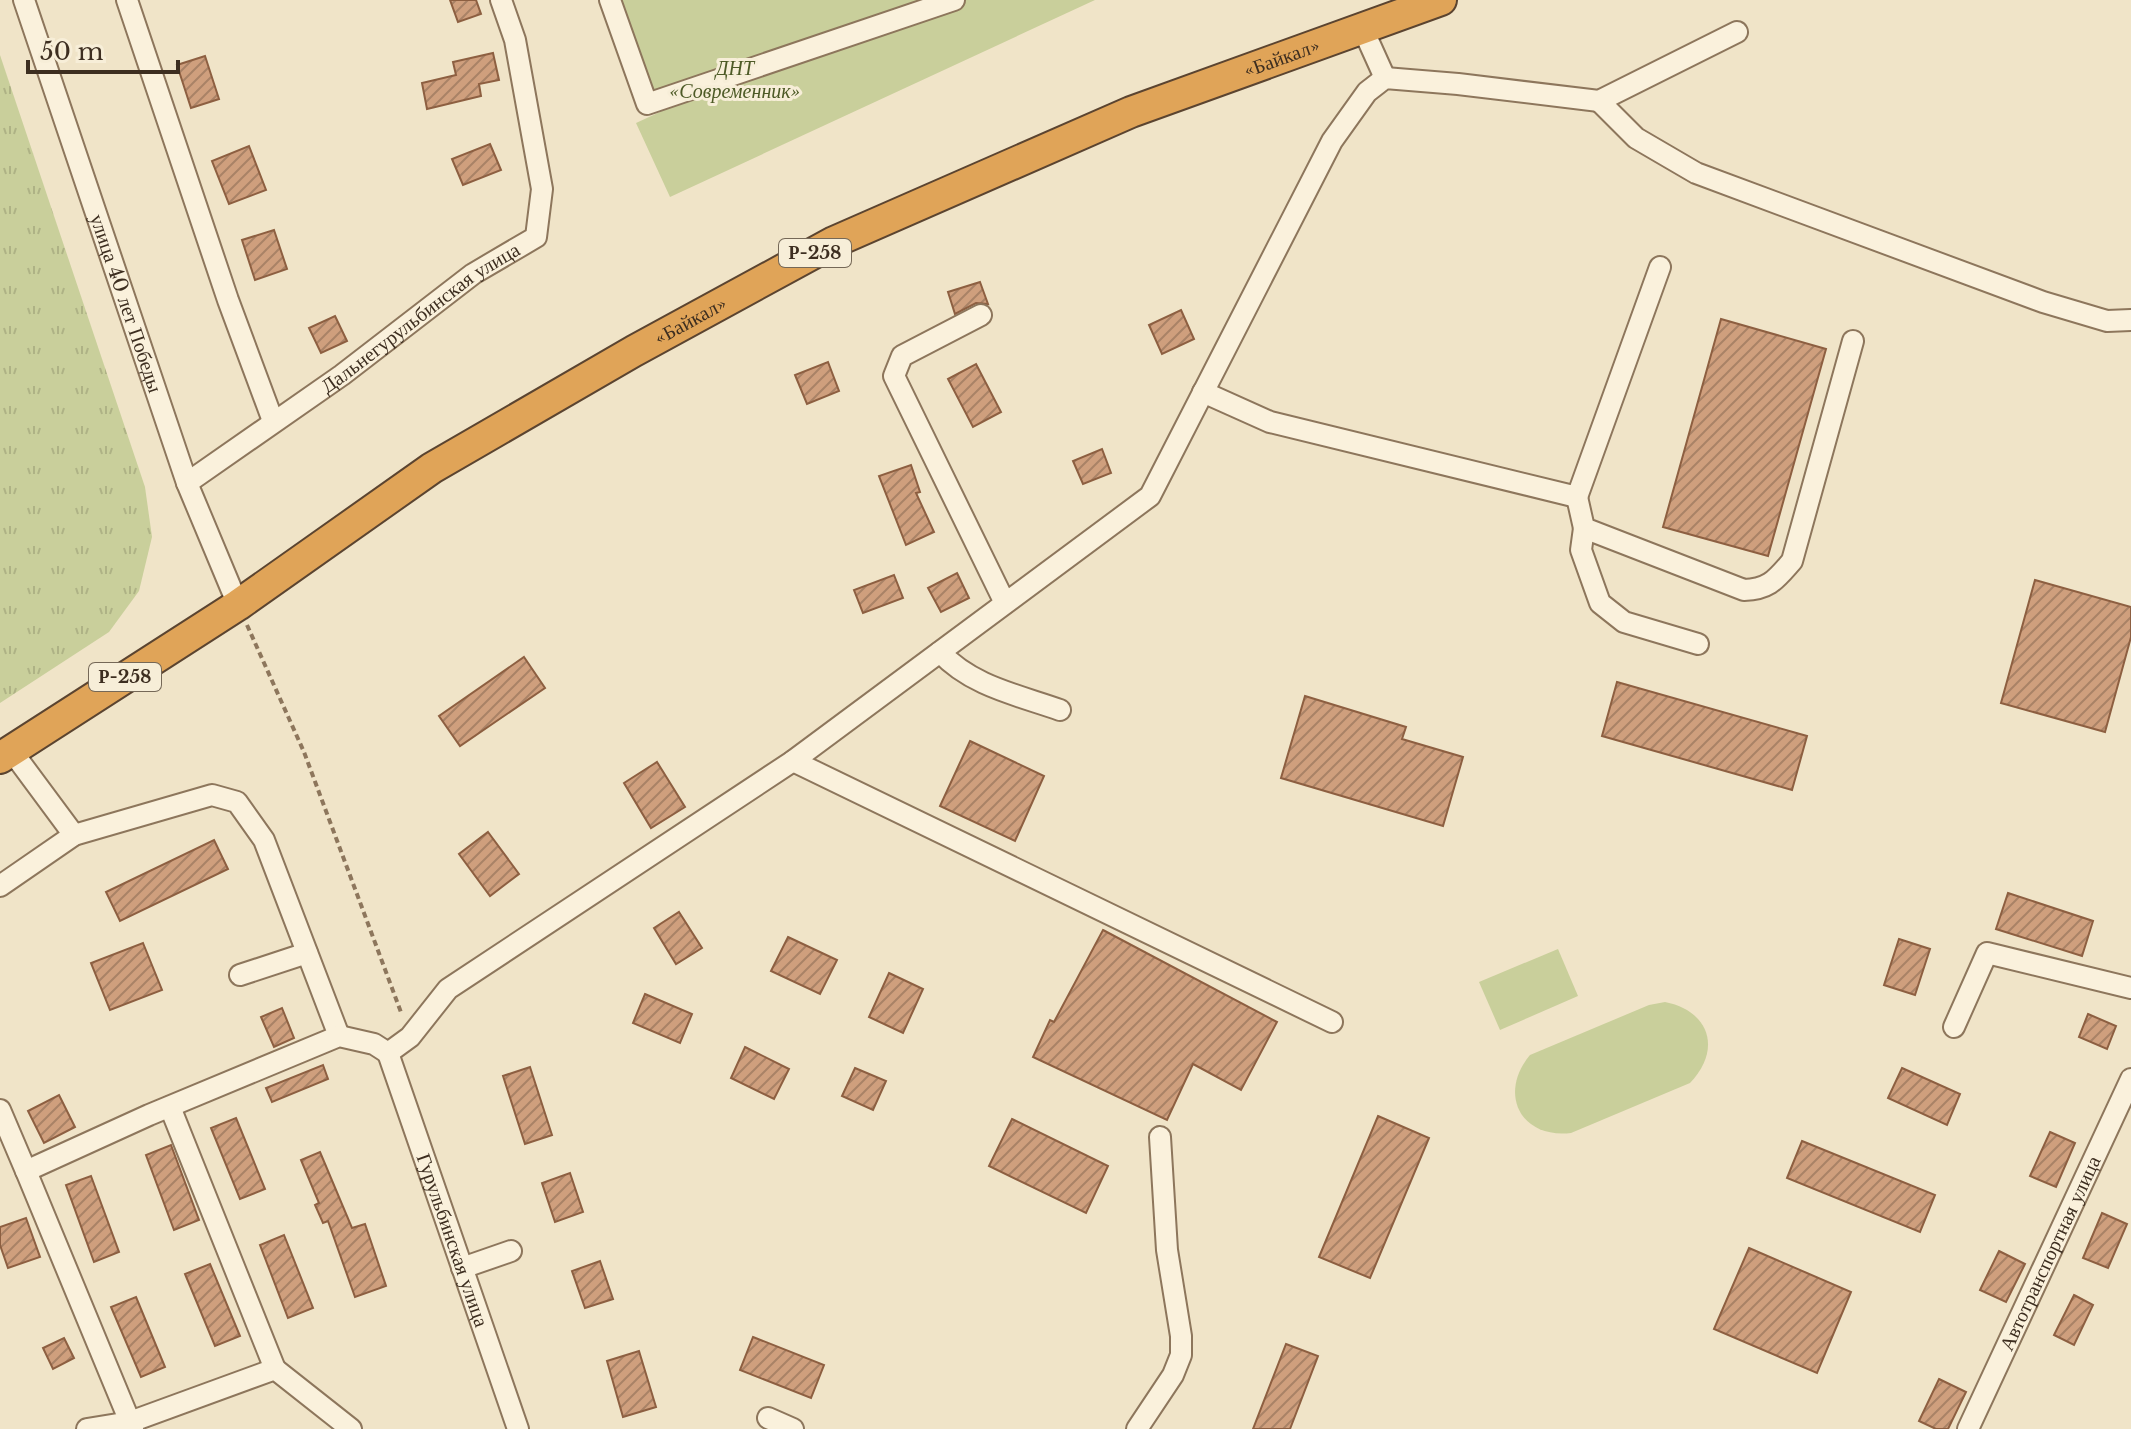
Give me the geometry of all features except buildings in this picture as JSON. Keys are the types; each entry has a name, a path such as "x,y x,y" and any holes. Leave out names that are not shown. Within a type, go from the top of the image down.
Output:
{"highway":[{"name":"«Байкал»","path":"6,754 238,605 432,468 634,351 834,242 1131,112 1441,0"}],"street":[{"name":"улица 40 лет Победы","path":"24,0 187,483 238,605"},
{"path":"127,0 228,300 273,421"},
{"name":"Дальнегурульбинская улица","path":"187,483 342,375 473,274 536,237 542,189 515,40 501,0"},
{"path":"610,0 647,104 954,0"},
{"path":"1362,27 1385,78"},
{"path":"26,1171 339,1036 374,1044 388,1053 410,1037 448,989 793,761 1150,496 1332,141 1367,92 1385,78 1599,101 1737,32"},
{"path":"1599,101 1636,138 1696,173 2043,302 2107,321 2131,320"},
{"path":"1660,267 1577,497 1584,528 1581,550 1600,603 1624,622 1698,644"},
{"path":"981,315 902,356 894,376 1005,603"},
{"path":"1584,528 1744,590 1762,590 1792,561 1853,341"},
{"path":"1203,392 1270,422 1577,497"},
{"path":"940,652 953,667 972,679 1060,710"},
{"path":"6,754 74,835"},
{"path":"793,761 1332,1022"},
{"path":"0,886 74,835 212,795 237,802 264,840 339,1036"},
{"path":"240,975 307,953"},
{"path":"1954,1027 1987,953 2131,988"},
{"name":"Гурульбинская улица","path":"388,1053 518,1429"},
{"name":"Автотранспортная улица","path":"1968,1429 2131,1079"},
{"path":"170,1107 275,1369 351,1429"},
{"path":"2,1122 26,1171 131,1426"},
{"path":"1137,1429 1173,1375 1181,1355 1181,1336 1167,1250 1160,1137"},
{"path":"462,1268 511,1251"},
{"path":"87,1429 131,1426 275,1369"},
{"path":"768,1418 793,1429"}],"path":[{"path":"238,605 304,752 410,1037"}],"green space":[{"name":"ДНТ «Современник»","path":"619,0 1095,0 670,197 636,123 660,112"},
{"path":"0,55 145,487 152,537 139,591 109,632 0,703"},
{"path":"1558,949 1578,996 1500,1030 1479,982"},
{"path":"1665,1002 1692,1014 1706,1034 1706,1058 1690,1083 1571,1133 1553,1133 1527,1121 1515,1098 1520,1070 1530,1055 1649,1005"}]}
